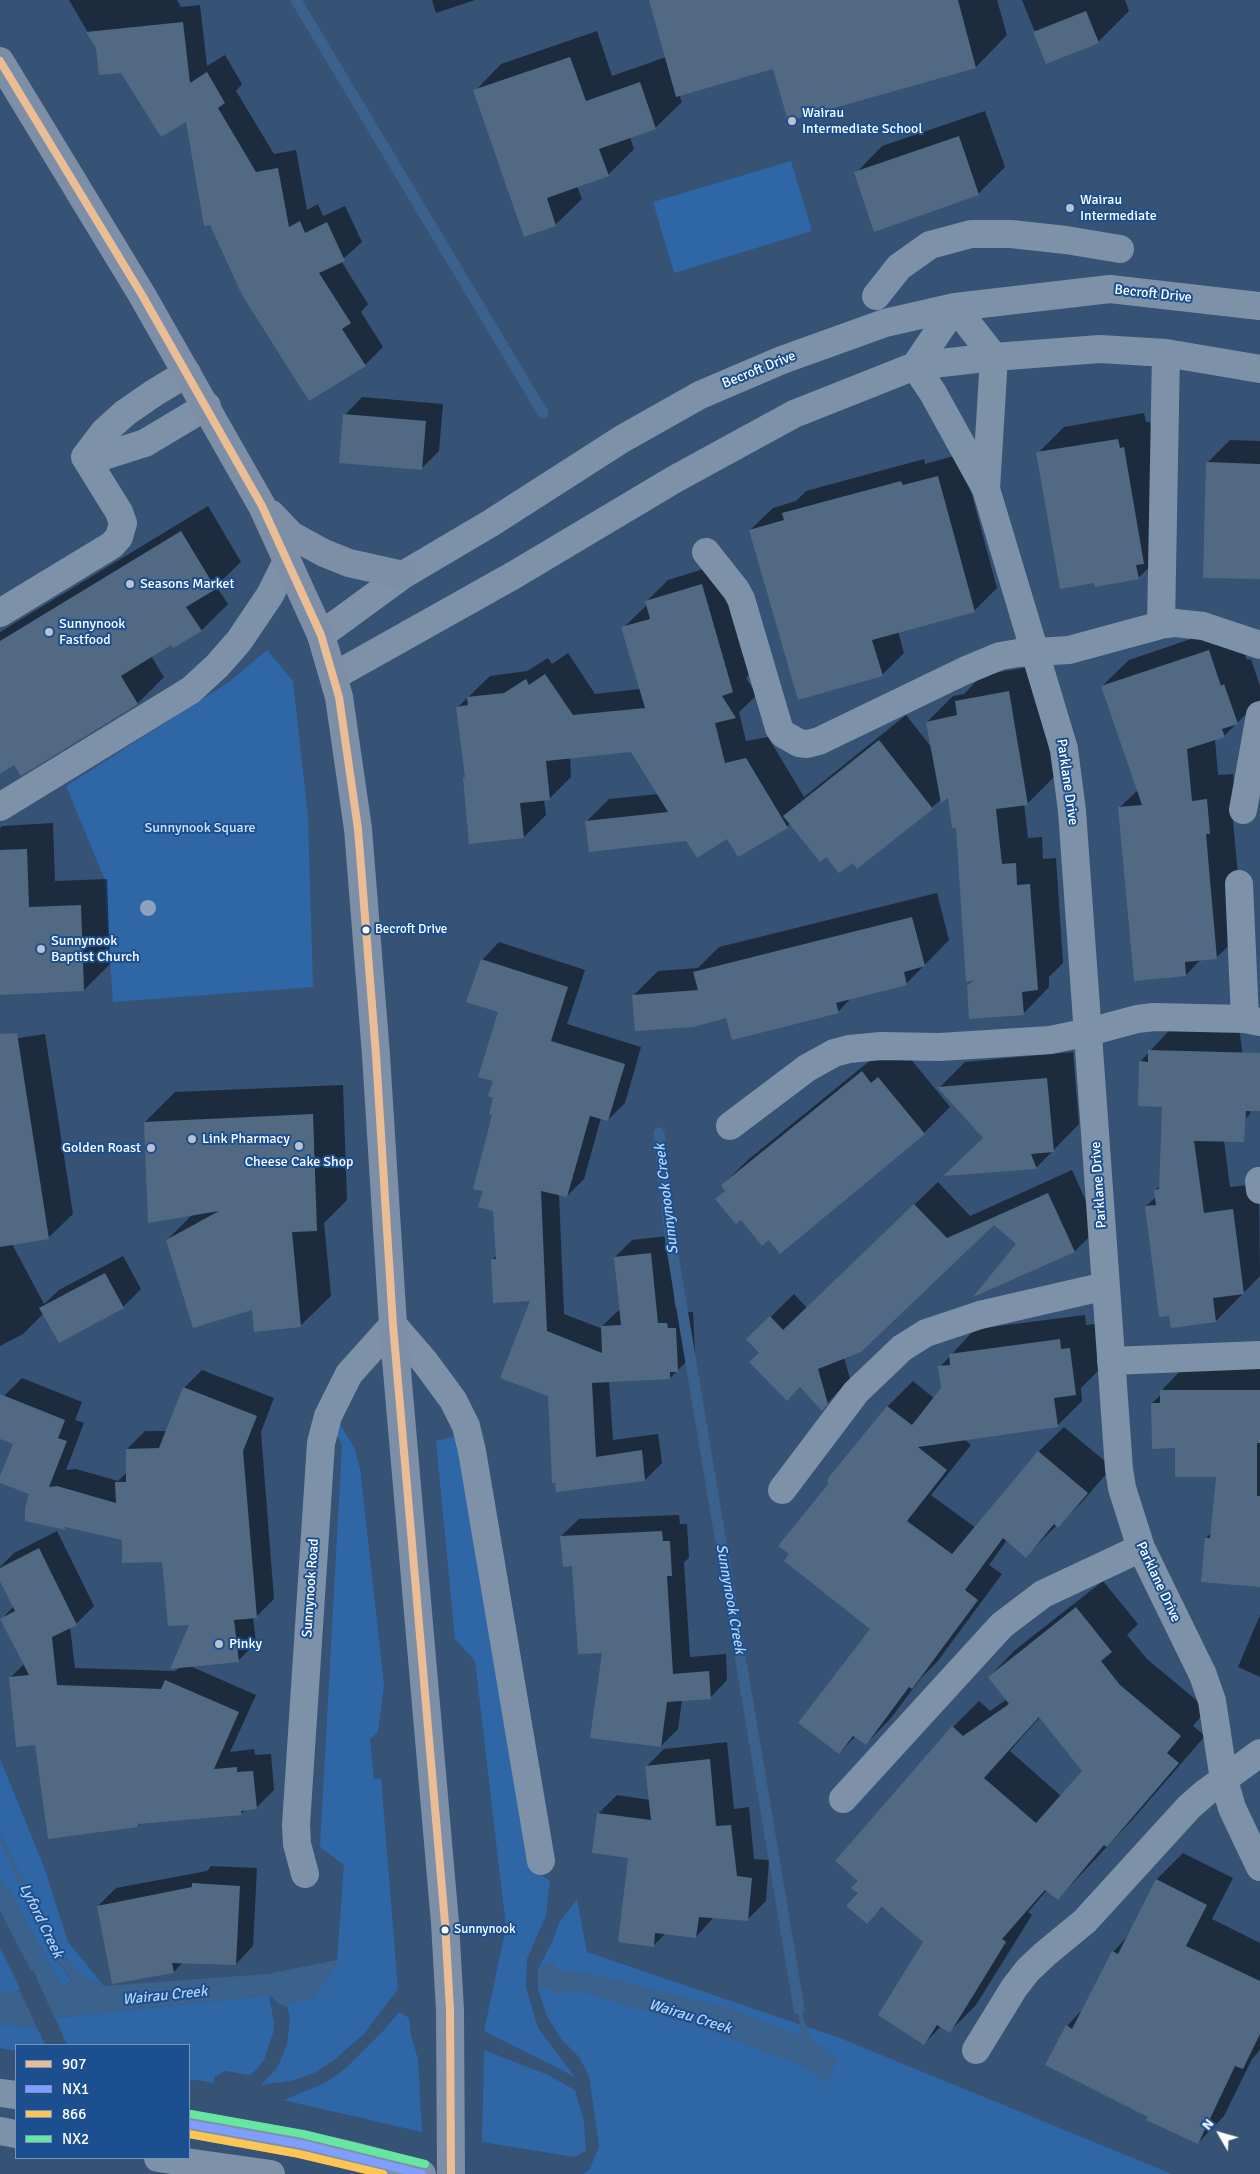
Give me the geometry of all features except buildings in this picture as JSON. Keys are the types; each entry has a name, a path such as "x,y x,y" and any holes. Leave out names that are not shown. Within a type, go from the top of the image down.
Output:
{"main road":[{"path":"0,61 188,373 262,506 321,634 334,676 343,718 358,829 376,1055 393,1325 445,1923 450,2010 451,2174"},
{"path":"262,506 291,535 324,553 349,564 403,575"}],"street":[{"path":"876,296 899,267 930,245 971,234 1011,234 1057,239 1120,250"},
{"name":"Becroft Drive","path":"321,634 403,575 492,523 622,438 700,394 782,360 885,324 955,307 1110,290 1260,306"},
{"path":"915,366 955,307 994,356"},
{"path":"334,676 514,575 675,479 794,414 915,366 994,356 1100,349 1166,352 1260,369"},
{"path":"1161,625 1166,352"},
{"name":"Parklane Drive","path":"986,488 994,356"},
{"name":"Parklane Drive","path":"915,366 933,393 986,488 1056,719 1069,779 1089,1032 1119,1469 1126,1506 1141,1548 1203,1675 1212,1701 1224,1780 1232,1808 1260,1867"},
{"path":"85,457 104,432 125,413 188,373"},
{"path":"85,457 107,455 145,443 207,406"},
{"path":"0,613 112,545 119,537 123,523 119,512 85,457"},
{"path":"706,552 741,599 775,718 783,734 799,743 807,744 819,741 964,671 1000,656 1069,650 1161,625 1189,624 1203,626 1260,646"},
{"path":"0,807 191,690 218,666 239,641 270,595 287,561"},
{"path":"1243,810 1260,715"},
{"path":"730,1126 807,1068 834,1053 849,1049 881,1046 940,1047 1050,1040 1137,1019 1154,1017 1252,1021 1239,884"},
{"path":"782,1490 856,1392 902,1348 926,1333 980,1315 1106,1286"},
{"path":"393,1325 425,1362 453,1400 466,1426 472,1451 541,1862"},
{"name":"Sunnynook Road","path":"305,1874 297,1844 296,1825 321,1443 328,1416 349,1374 393,1325"},
{"path":"1111,1361 1260,1355"},
{"path":"843,1798 1002,1624 1056,1588 1141,1548"},
{"path":"976,2050 1014,1988 1028,1970 1085,1921 1189,1807 1260,1753"},
{"path":"0,2093 15,2095"},
{"path":"190,2124 358,2156 422,2174"},
{"path":"0,2131 15,2134"},
{"path":"165,2159 271,2174"}],"green space":[{"path":"791,161 812,231 674,273 653,202"},
{"name":"Sunnynook Square","path":"267,650 293,681 308,817 313,987 113,1002 104,878 66,786 229,682"},
{"path":"338,1421 354,1447 360,1468 384,1685 378,1732 370,1739 374,1779 381,1778 398,1989 364,2034 333,2061 314,2073 295,2080 261,2085 277,2068 287,2045 290,2020 287,2004 330,1977 337,1960 344,1865 320,1847 342,1444 334,1431"},
{"path":"459,1435 532,1868 550,1881 546,1916 527,1959 526,1987 538,2028 575,2077 484,2031 506,1927 475,1661 455,1639 436,1441"},
{"path":"0,1759 43,1864 68,1942 104,1986 84,1977 55,1947 0,1833"},
{"path":"0,1839 48,1949 72,1981 64,1985 56,1976 10,1891 0,1880"},
{"path":"577,1899 587,1952 840,2038 1172,2174 583,2174 590,2169 599,2146 589,2076 579,2057 561,2039 547,2016 538,1989 538,1969 552,1942 559,1923"},
{"path":"0,1948 15,1978 21,1991 0,1993"},
{"path":"269,1995 274,2023 273,2033 264,2060 254,2072 249,2075 225,2071 214,2077 214,2083 190,2079 190,2044 67,2044 55,2018"},
{"path":"399,2012 409,2018 411,2036 418,2059 422,2132 283,2100 325,2083 345,2069"},
{"path":"0,2024 37,2027 45,2044 15,2044 15,2051 0,2048"},
{"path":"484,2050 546,2074 575,2090 584,2121 586,2151 574,2157 482,2142"}],"water":[{"path":"0,1833 55,1947 84,1977 104,1986 267,1974 337,1960 330,1977 313,1999 288,2004 287,2007 279,2004 269,1995 55,2018 37,2027 0,2024 0,1993 41,1990 0,1911 0,1880 10,1891 56,1976 64,1985 72,1980 48,1949 10,1865 0,1839"},
{"name":"Wairau Creek","path":"553,1961 557,1970 588,1973 730,2008 801,2036 797,1996 808,2032 814,2041 837,2058 828,2084 805,2067 693,2025 581,1992 556,1994 550,1988 538,1989 538,1969"}],"pier":[{"path":"33,1970 56,2021 38,2030 19,1989 38,1988 30,1971"}],"waterway":[{"path":"296,0 543,413"},
{"name":"Sunnynook Creek","path":"659,1133 671,1243 799,2009"}],"transit line":[{"name":"907","path":"0,61 142,295 262,506 321,635 339,697 358,829 376,1055 393,1325 445,1923 450,2010 451,2174"},
{"name":"NX2","path":"191,2114 303,2134 425,2164"},
{"name":"NX1","path":"190,2124 301,2144 422,2174"},
{"name":"866","path":"190,2134 299,2154 383,2174"}],"place":[{"name":"Wairau Intermediate School","path":"792,121"},
{"name":"Wairau Intermediate","path":"1070,208"},
{"name":"Seasons Market","path":"130,584"},
{"name":"Sunnynook Fastfood","path":"49,632"},
{"name":"Becroft Drive","path":"366,930"},
{"name":"Sunnynook Baptist Church","path":"41,949"},
{"name":"Link Pharmacy","path":"192,1139"},
{"name":"Cheese Cake Shop","path":"299,1146"},
{"name":"Golden Roast","path":"151,1148"},
{"name":"Pinky","path":"219,1644"},
{"name":"Sunnynook","path":"445,1930"}],"water label":[{"name":"Lyford Creek","path":"41,1921"}]}
